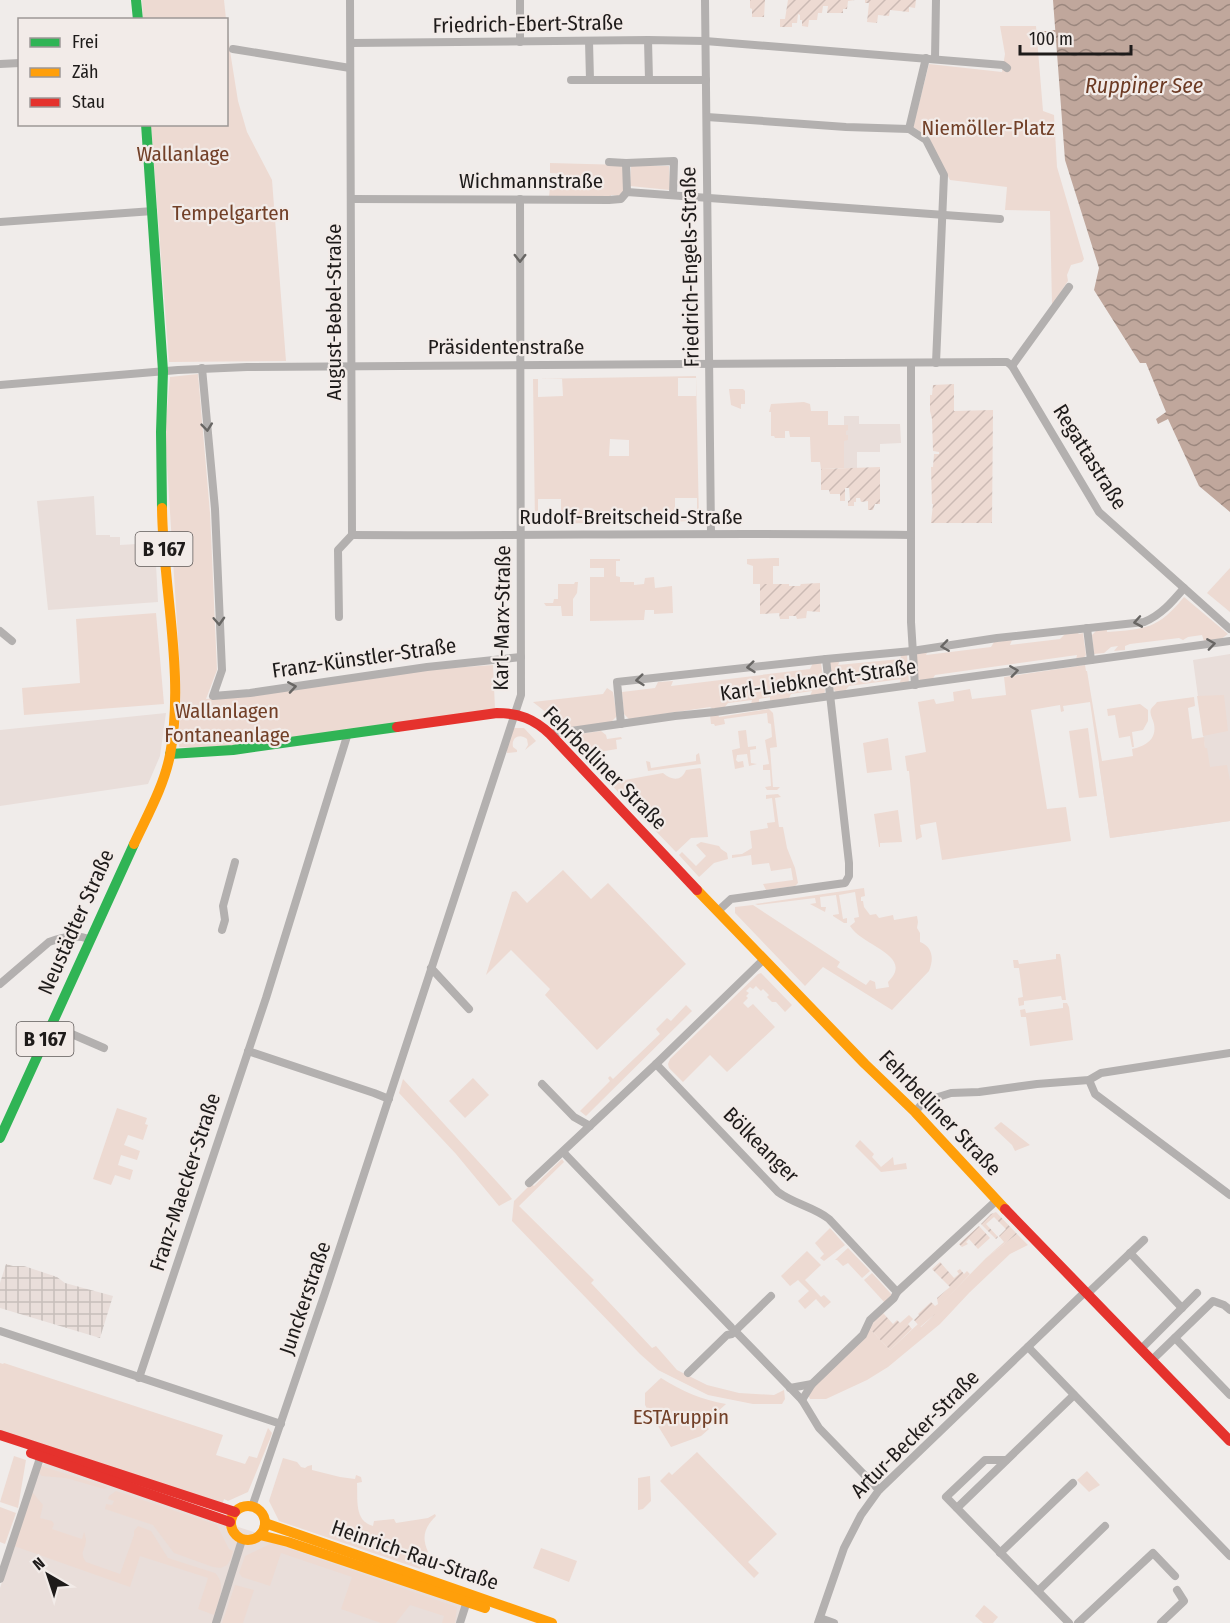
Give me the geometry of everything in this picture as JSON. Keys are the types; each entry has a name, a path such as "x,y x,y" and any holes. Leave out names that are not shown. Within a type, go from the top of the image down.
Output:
{"main road":[{"path":"136,0 138,18"},
{"name":"B 167","path":"146,126 163,371 161,501 164,560 175,676 174,723 170,754"},
{"path":"170,754 233,750 515,712"},
{"name":"Fehrbelliner Straße","path":"515,712 530,718 550,734 564,752 865,1064 915,1112 1230,1441"},
{"name":"Neustädter Straße","path":"0,1138 155,797 170,754"},
{"path":"0,1435 42,1453"},
{"path":"0,1442 42,1453 233,1517"},
{"path":"252,1507 262,1514 265,1523 260,1535 253,1540 242,1540 233,1532 233,1517 241,1508 252,1507"},
{"name":"Heinrich-Rau-Straße","path":"265,1523 552,1623"},
{"name":"Heinrich-Rau-Straße","path":"260,1535 288,1542 529,1623"}],"street":[{"name":"August-Bebel-Straße","path":"339,618 338,550 352,535 350,0"},
{"path":"520,0 520,42"},
{"name":"Friedrich-Engels-Straße","path":"705,0 711,533"},
{"path":"909,129 930,58 936,0"},
{"path":"648,40 649,80"},
{"path":"589,41 590,80"},
{"name":"Friedrich-Ebert-Straße","path":"351,43 705,41 930,58 1003,65 1007,68"},
{"path":"233,49 350,68"},
{"path":"0,64 18,63"},
{"path":"572,80 706,80"},
{"path":"706,117 909,129 926,140 944,175 936,363"},
{"path":"609,162 674,161 674,195"},
{"path":"626,163 627,192"},
{"name":"Wichmannstraße","path":"351,199 609,200 621,199 627,192 1000,219"},
{"name":"Karl-Marx-Straße","path":"515,712 520,695 520,199"},
{"path":"0,222 153,211"},
{"path":"1012,366 1069,286"},
{"name":"Präsidentenstraße","path":"0,385 202,368 1007,362 1012,366"},
{"path":"911,363 910,536 912,651 915,685"},
{"name":"Regattastraße","path":"1012,366 1099,512 1230,629"},
{"name":"Franz-Künstler-Straße","path":"202,368 215,509 222,670 213,696 520,657"},
{"name":"Rudolf-Breitscheid-Straße","path":"352,535 521,536 711,533 910,536"},
{"name":"Karl-Liebknecht-Straße","path":"621,724 617,682 912,651 998,638 1144,622 1154,618 1166,608 1184,588"},
{"path":"1087,628 1091,660"},
{"path":"0,631 12,641 0,642"},
{"name":"Karl-Liebknecht-Straße","path":"550,734 1230,641"},
{"path":"718,910 731,899 845,883 849,876 826,659"},
{"name":"Junckerstraße","path":"252,1507 389,1099 515,712"},
{"name":"Franz-Maecker-Straße","path":"139,1378 266,998 348,734"},
{"path":"222,930 225,920 223,906 235,862"},
{"path":"0,984 49,942 74,936 89,939"},
{"path":"529,1183 764,959"},
{"path":"431,968 469,1009"},
{"path":"51,1025 104,1048"},
{"path":"248,1051 389,1099"},
{"path":"915,1112 920,1106 935,1098 951,1093 1089,1080 1101,1073 1230,1053"},
{"name":"Bölkeanger","path":"656,1064 778,1192 821,1212 897,1292"},
{"path":"1089,1080 1095,1094 1230,1195"},
{"path":"542,1084 574,1117 591,1126"},
{"path":"563,1152 733,1331 802,1400 819,1428 879,1490"},
{"path":"802,1400 812,1384 863,1335 870,1320 894,1298 897,1292 997,1200"},
{"path":"1086,1293 1144,1240"},
{"path":"1130,1253 1182,1308"},
{"name":"Artur-Becker-Straße","path":"819,1621 844,1548 861,1515 879,1490 1086,1293"},
{"path":"1141,1349 1197,1293"},
{"path":"688,1373 771,1296"},
{"path":"1152,1360 1213,1301 1230,1310"},
{"path":"0,1331 281,1424"},
{"path":"1175,1338 1230,1395"},
{"path":"1028,1347 1230,1556"},
{"path":"790,1388 812,1384"},
{"path":"957,1508 1074,1395"},
{"path":"0,1579 42,1453"},
{"path":"1006,1460 985,1460 946,1497 1069,1623"},
{"path":"1000,1553 1073,1483"},
{"path":"1038,1591 1105,1526"},
{"path":"216,1623 242,1540"},
{"path":"1078,1623 1153,1553 1175,1576"},
{"path":"1161,1623 1184,1601 1177,1590"},
{"path":"460,1623 467,1601"},
{"path":"819,1621 834,1623"}],"shaded area":[{"path":"844,416 859,416 859,424 900,424 901,443 880,444 880,452 857,452 857,468 844,468"},
{"path":"94,496 96,535 120,537 120,545 137,544 137,548 155,546 158,602 48,610 37,501"},
{"path":"1230,654 1230,821 1110,838 1099,763 1205,748 1193,660"},
{"path":"166,713 160,756 148,784 0,806 0,730"},
{"path":"6,1264 24,1266 57,1277 65,1283 113,1296 100,1338 0,1308 0,1283"},
{"path":"46,1462 464,1601 456,1623 0,1623 0,1588 41,1466"}],"green space":[{"path":"142,0 224,0 226,18 143,18"},
{"path":"750,0 765,0 764,17 752,17"},
{"path":"788,0 855,0 848,1 847,9 843,9 843,13 827,13 828,6 823,6 822,13 818,13 817,20 809,20 808,27 802,26 802,20 798,14 797,23 792,23 792,27 780,27 780,19 785,19"},
{"path":"865,0 916,0 915,8 909,7 909,12 890,10 889,16 878,15 877,23 867,22 869,3 865,3"},
{"name":"Niemöller-Platz","path":"1000,26 1036,26 1043,111 1054,115 1057,167 1084,259 1082,262 1071,265 1067,275 1068,281 1052,305 1050,211 1005,210 1007,187 950,180 936,156 929,137 913,127 929,64 1002,72 1005,54"},
{"name":"Tempelgarten","path":"228,32 238,101 247,132 272,180 286,361 169,362 151,126 228,126"},
{"path":"550,163 624,165 625,190 619,196 611,195 611,198 549,197 550,187 564,187 564,174 550,173"},
{"path":"631,166 669,166 670,190 630,186"},
{"name":"Wallanlagen Fontaneanlage","path":"198,374 210,513 217,670 206,699 251,696 422,670 493,665 495,709 226,749 179,747 180,670 165,433 170,377"},
{"path":"696,376 699,521 535,524 533,379 538,379 538,397 563,396 562,378","holes":["678,378 696,378 696,396 678,396","610,439 629,440 629,456 609,456","675,498 697,498 697,518 675,519","538,499 561,499 561,521 538,521"]},
{"path":"954,384 954,411 993,410 992,523 931,523 933,504 931,467 933,467 934,454 939,454 939,452 933,451 930,395 932,395 933,385"},
{"path":"729,389 745,391 745,404 741,404 741,409 731,405"},
{"path":"804,402 810,404 811,411 828,411 828,425 848,425 846,435 848,435 848,440 844,441 844,468 821,469 820,462 811,462 810,437 790,437 789,431 785,431 785,438 771,436 771,412 769,412 771,404"},
{"path":"880,467 880,504 875,504 873,510 868,510 868,501 861,502 860,498 856,498 854,506 848,506 849,488 845,488 845,501 840,501 840,494 830,494 829,490 821,490 821,469"},
{"path":"779,558 779,566 773,566 773,584 753,584 753,566 747,564 747,559"},
{"path":"590,559 620,559 616,561 616,576 620,577 620,582 634,582 634,585 644,584 645,578 654,577 655,588 672,586 673,613 654,614 654,610 645,610 644,620 590,621 590,577 604,577 604,568 590,568"},
{"path":"1230,568 1230,612 1207,593"},
{"path":"578,582 577,593 573,599 573,616 562,616 561,606 546,606 544,603 553,603 554,599 558,599 558,584 574,584"},
{"path":"820,583 820,612 807,611 806,618 797,619 796,616 789,616 789,619 780,619 779,613 760,614 760,584 800,586 801,584"},
{"path":"1184,597 1228,634 1221,639 1204,641 1202,635 1183,640 1179,638 1130,644 1125,646 1125,650 1114,651 1118,646 1111,647 1104,653 1094,654 1092,635 1096,631 1107,628 1107,632 1120,631 1150,625 1166,616"},
{"path":"156,613 164,704 24,715 22,688 80,683 76,619"},
{"path":"1066,633 1083,633 1086,655 1083,659 1076,660 1077,655 935,675 932,680 920,680 918,677 915,656 917,653 928,651 926,655 991,647 994,642 1012,640 1010,645 1060,639"},
{"path":"902,653 907,655 909,683 899,685 901,679 849,686 844,692 837,693 833,689 829,662 840,660 838,665 900,659"},
{"path":"813,663 821,663 824,694 810,696 812,691 791,694 789,698 770,701 770,697 759,699 759,703 751,704 752,700 728,703 723,709 715,710 710,707 629,719 624,714 622,692 655,688 658,682 673,681 671,686 810,669"},
{"path":"1085,665 1102,761 1133,756 1132,749 1152,738 1154,724 1151,711 1157,702 1194,697 1195,706 1188,708 1192,739 1204,737 1210,767 1227,765 1230,781 1230,821 1110,838 1090,702 1063,706 1064,711 1061,712 1060,705 1031,710 1047,809 1066,807 1071,841 942,860 936,822 920,825 922,837 916,840 909,771 907,771 905,756 926,752 918,702 934,699 936,704 954,701 953,692 970,689 972,699 1006,695 1004,677"},
{"path":"607,688 613,692 617,716 611,722 566,728 533,702 603,694"},
{"path":"1224,695 1228,731 1203,736 1197,696"},
{"path":"1140,704 1148,710 1148,721 1143,730 1132,732 1134,747 1132,747 1130,736 1119,738 1115,715 1108,716 1107,709"},
{"path":"769,709 773,713 777,747 770,748 773,787 780,787 777,790 767,790 765,787 771,786 770,770 763,770 763,765 769,764 765,740 772,737 767,713 724,719 725,724 715,726 711,724 710,715 718,714 719,717"},
{"path":"514,728 524,728 536,741 525,750 528,745 527,739 522,736 517,737 513,741 513,747 517,752 507,753 507,747"},
{"path":"1088,728 1097,796 1079,798 1069,731"},
{"path":"746,730 748,747 756,746 756,749 750,750 751,763 757,764 749,766 747,754 737,755 736,760 743,761 744,767 735,769 732,750 740,748 738,731"},
{"path":"601,731 607,739 621,737 622,739 616,740 617,749 599,752 602,772 608,771 608,775 614,782 663,773 676,779 686,770 700,768 708,837 691,838 676,852 568,740 571,735"},
{"path":"888,738 892,770 867,773 863,743"},
{"path":"699,753 701,764 648,771 646,761 650,762 651,768 696,761 696,755"},
{"path":"778,794 781,797 775,798 779,827 783,827 798,883 795,886 766,890 763,884 793,880 791,868 771,871 769,863 752,865 751,855 732,858 732,855 742,854 752,848 750,831 768,828 767,823 775,822 772,798 766,799 766,795"},
{"path":"898,810 902,842 880,843 879,847 874,814"},
{"path":"701,842 719,846 727,853 728,859 714,863 699,877 679,855 682,852 696,866 706,856 696,845"},
{"path":"563,870 591,899 608,883 686,964 597,1050 545,995 550,989 511,950 486,975 512,892 516,891 527,903"},
{"path":"864,888 865,896 861,897 861,901 870,915 876,914 879,918 893,915 894,920 917,916 920,942 928,947 931,954 932,962 929,971 892,1010 823,967 805,986 735,913 735,907 753,905 840,962 837,967 866,985 870,980 875,982 876,989 889,987 888,982 895,973 895,965 891,958 856,933 850,926 855,922 854,918 859,917 855,892 839,895 843,919 847,918 847,923 833,916 839,914 836,895 820,897 821,907 826,907 825,912 810,904 816,903 815,898 755,904"},
{"path":"1056,954 1060,954 1061,958 1066,1000 1062,1000 1061,996 1024,1001 1024,1005 1019,1006 1018,998 1023,997 1019,968 1014,968 1013,960 1018,960 1019,964 1056,959"},
{"path":"761,973 792,1005 785,1012 776,1002 772,1002 767,997 769,995 763,989 761,991 756,986 753,989 750,987 746,991 749,993 746,996 748,998 743,1003 748,1008 753,1004 775,1027 727,1072 710,1055 683,1082 669,1068 670,1059"},
{"path":"1063,1003 1067,1003 1069,1007 1073,1040 1030,1046 1026,1017 1021,1017 1020,1010 1025,1009 1026,1013 1063,1008"},
{"path":"686,1005 692,1011 586,1116 580,1111 610,1081 608,1078 610,1076 613,1079 660,1034 656,1029 667,1018 671,1021"},
{"path":"473,1078 489,1095 465,1118 449,1101"},
{"path":"403,1079 512,1199 499,1206 456,1154 399,1093"},
{"path":"117,1108 147,1118 145,1124 148,1125 143,1140 128,1135 124,1145 140,1151 137,1160 121,1155 118,1165 133,1170 130,1180 115,1175 111,1185 93,1179"},
{"path":"1001,1122 1030,1145 1015,1151 1012,1145 994,1128"},
{"path":"860,1140 874,1154 872,1157 881,1167 893,1157 894,1165 906,1163 907,1169 881,1172 855,1146"},
{"path":"562,1159 564,1162 519,1206 594,1280 591,1283 652,1348 656,1346 677,1370 707,1385 739,1393 774,1395 784,1390 785,1399 782,1404 753,1404 708,1395 658,1370 512,1221 514,1201 531,1184 534,1186"},
{"path":"996,1212 1017,1234 986,1258 1004,1242 999,1236 1006,1229 994,1217 986,1224 998,1237 996,1239 981,1224"},
{"path":"979,1226 990,1238 978,1249 969,1239 966,1242 968,1244 962,1247 959,1244"},
{"path":"830,1228 845,1245 824,1261 820,1258 824,1254 815,1243"},
{"path":"1017,1234 1028,1245 1010,1254 940,1324 888,1367 867,1380 826,1399 810,1399 808,1395 813,1384 882,1312 884,1314 869,1328 890,1350 918,1324 921,1327 986,1258"},
{"path":"848,1248 870,1271 862,1278 848,1263 843,1266 835,1260"},
{"path":"807,1251 821,1265 805,1280 821,1297 824,1295 831,1302 824,1308 816,1299 805,1309 798,1301 809,1291 798,1280 790,1286 781,1276"},
{"path":"940,1262 954,1278 959,1274 957,1271 960,1269 964,1274 967,1271 970,1274 934,1315 920,1327 914,1320 918,1314 931,1302 935,1306 938,1304 937,1298 950,1287 932,1269"},
{"path":"872,1273 893,1296 885,1303 864,1280"},
{"path":"884,1314 893,1324 897,1320 900,1323 909,1315 913,1319 908,1324 912,1329 890,1350 869,1328"},
{"path":"0,1363 223,1435 216,1455 245,1464 249,1456 257,1458 268,1428 272,1433 248,1492 228,1501 224,1499 222,1506 0,1431"},
{"name":"ESTAruppin","path":"661,1378 692,1394 726,1404 704,1424 709,1429 701,1436 671,1447 645,1405 645,1393"},
{"path":"697,1452 777,1534 748,1562 759,1573 754,1578 660,1481 669,1472 672,1475"},
{"path":"14,1456 26,1460 18,1508 0,1502"},
{"path":"283,1458 297,1462 301,1467 312,1465 312,1470 340,1477 355,1479 356,1475 361,1477 362,1482 357,1483 358,1509 363,1519 373,1526 374,1521 394,1519 396,1523 428,1518 435,1514 436,1516 425,1532 428,1552 420,1569 279,1521 269,1501"},
{"path":"41,1466 107,1487 104,1489 66,1478 42,1476 39,1473"},
{"path":"1087,1471 1100,1485 1089,1492 1077,1480"},
{"path":"650,1476 651,1501 643,1509 638,1510 638,1478"},
{"path":"116,1491 217,1525 229,1549 233,1551 231,1559 221,1568 174,1553 153,1525 105,1509 106,1504 112,1505 114,1501 108,1499"},
{"path":"32,1492 43,1505 40,1518 52,1521 54,1524 52,1529 82,1539 84,1532 86,1541 83,1554 86,1562 120,1574 134,1531 138,1526 151,1531 168,1558 215,1573 219,1577 221,1587 214,1615 198,1609 208,1578 140,1556 130,1587 14,1546"},
{"path":"0,1507 16,1513 5,1544 0,1542"},
{"path":"272,1543 457,1607 455,1623 442,1623 444,1616 410,1605 396,1623 381,1623 341,1609 352,1577 281,1553 270,1586 242,1577 239,1573 245,1556"},
{"path":"541,1548 577,1561 569,1582 533,1568"},
{"path":"235,1585 254,1590 243,1623 222,1623"},
{"path":"984,1605 998,1617 993,1623 983,1623 975,1616"}],"water":[{"name":"Ruppiner See","path":"1053,0 1230,0 1230,512 1199,486 1168,419 1158,424 1156,419 1166,412 1146,363 1140,363 1094,290 1099,268 1065,160"}],"waterway":[{"path":"1041,32 1047,32"}],"traffic: fast":[{"path":"136,0 138,18"},
{"path":"146,126 163,371 162,508"},
{"path":"170,754 233,750 397,727"},
{"path":"0,1138 134,844"}],"traffic: slow":[{"path":"134,844 164,778 174,724 174,663 162,508"},
{"path":"697,890 865,1064 915,1112 1005,1209"},
{"path":"248,1506 260,1511 265,1523 260,1535 248,1540 236,1535 231,1523 236,1511 248,1506"},
{"path":"265,1523 552,1623"},
{"path":"260,1535 288,1542 485,1608"}],"traffic: jam":[{"path":"397,727 497,713 512,714 538,724 697,890"},
{"path":"1005,1209 1230,1441"},
{"path":"0,1435 235,1512"},
{"path":"31,1453 230,1522"}],"park label":[{"name":"Wallanlage","path":"183,154"}]}
